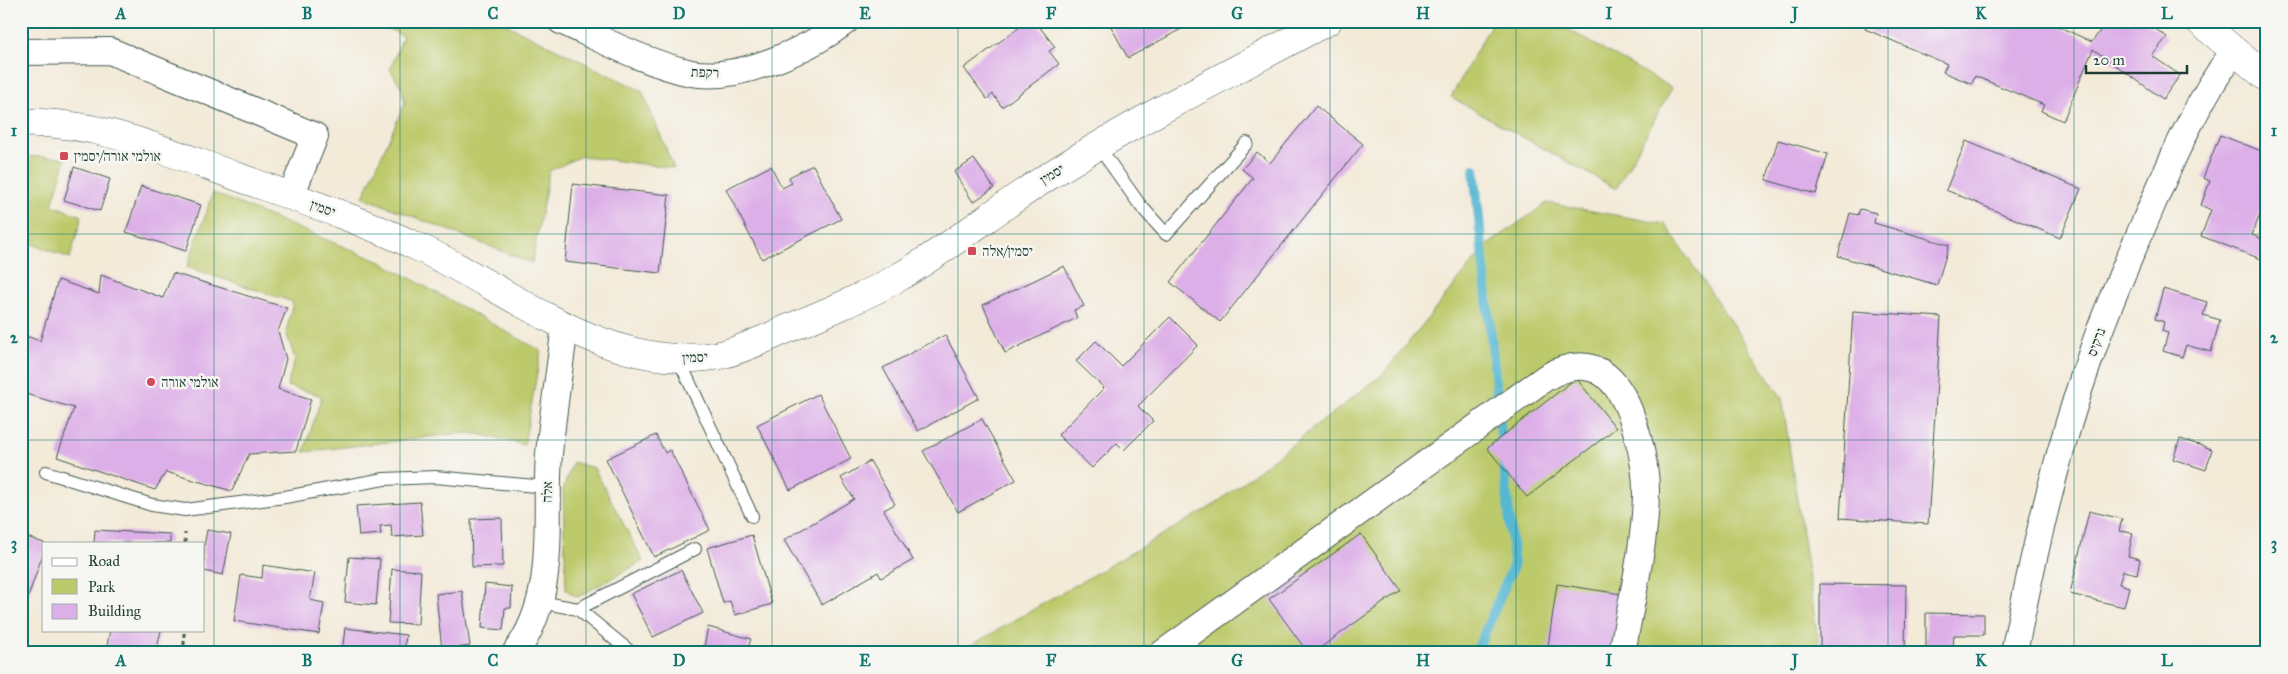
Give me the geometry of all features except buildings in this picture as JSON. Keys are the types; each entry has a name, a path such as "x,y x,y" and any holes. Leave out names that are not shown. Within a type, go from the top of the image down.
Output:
{"street":[{"name":"רקפת","path":"561,21 662,65 694,73 735,72 782,58 815,42 846,21"},
{"name":"יסמין","path":"21,123 80,128 134,140 366,224 420,248 593,339 636,354 678,358 717,355 735,351 868,294 923,262 1015,198 1098,146 1148,117 1328,21"},
{"path":"2200,21 2234,52 2267,78"},
{"path":"21,52 110,51 315,136 291,196"},
{"name":"נרקיס","path":"2014,653 2047,504 2092,351 2127,263 2176,151 2216,76 2234,52"},
{"name":"אלה","path":"515,653 525,640 540,602 547,563 547,487 564,325"},
{"path":"1163,653 1545,378 1557,371 1579,366 1597,369 1606,374 1623,394 1633,418 1644,472 1646,490 1643,531 1622,653"}],"lane":[{"path":"1098,146 1140,205 1166,234 1247,143"},
{"path":"678,358 752,516"},
{"path":"46,472 152,505 185,510 285,497 384,478 435,477 547,487"},
{"path":"578,609 695,548"},
{"path":"540,602 578,609 628,650"}],"path":[{"path":"184,632 184,653"}],"green space":[{"path":"372,21 499,21 642,91 674,168 581,156 549,171 532,263 363,197 405,103 401,86 390,70 403,36"},
{"path":"1493,21 1553,21 1672,88 1616,189 1451,97"},
{"path":"21,156 66,158 52,205 82,216 70,258 21,240"},
{"path":"213,193 383,263 541,351 524,445 479,434 463,433 304,452 322,396 287,386 295,359 286,332 293,302 187,267"},
{"path":"1547,203 1665,224 1782,398 1820,653 958,653 1214,505 1382,375 1486,246"},
{"path":"573,462 594,468 643,561 578,597 566,590 563,489"}],"waterway":[{"path":"1474,169 1514,564 1476,653"}],"place":[{"name":"אולמי אורה/יסמין","path":"64,156"},
{"name":"יסמין/אלה","path":"972,251"},
{"name":"אולמי אורה","path":"151,382"}]}
